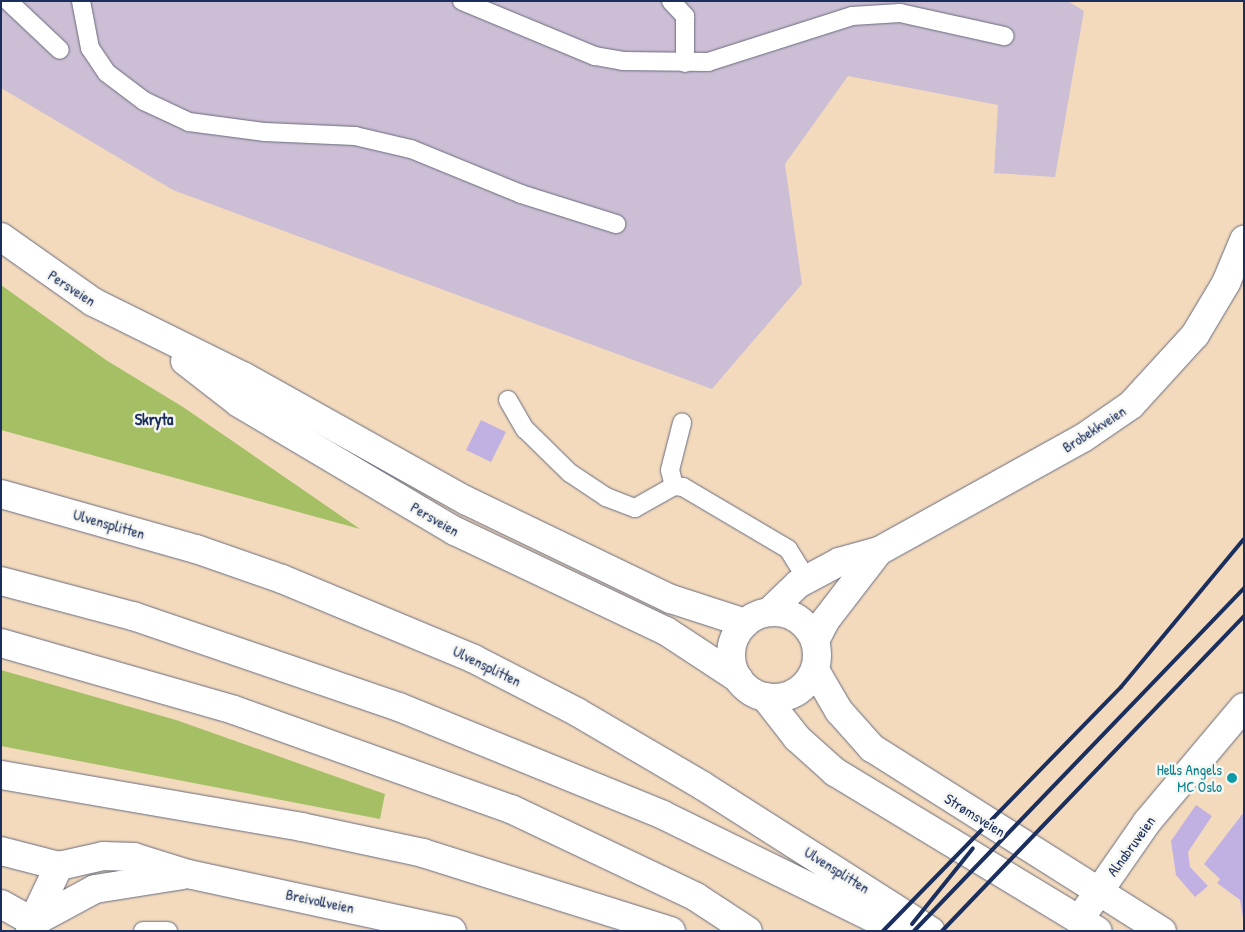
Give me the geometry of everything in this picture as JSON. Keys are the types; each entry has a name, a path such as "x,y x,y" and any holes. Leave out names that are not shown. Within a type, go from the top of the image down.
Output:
{"main road":[{"name":"Persveien","path":"1,237 93,302 146,332 243,376 532,534 698,611 757,617"},
{"name":"Brobekkveien","path":"757,617 807,579 839,562 879,551 1083,438 1130,405 1195,335 1226,283 1244,240"},
{"name":"Persveien","path":"146,332 239,403 401,500 512,561 666,631 739,679"},
{"name":"Ulvensplitten","path":"1,494 265,572 474,659 577,712 695,781 931,931"},
{"name":"Brobekkveien","path":"816,641 825,621 879,551"},
{"path":"1,581 142,619 407,710 663,815 900,931"},
{"path":"765,697 795,692 815,670 816,641 797,619 757,617 731,656 739,679 765,697 797,738 835,772 1089,925"},
{"path":"1,643 234,710 511,809 696,897 748,931"},
{"name":"Strømsveien","path":"815,670 838,710 872,748 1162,931"},
{"name":"Alnabruveien","path":"1089,925 1098,892 1148,822 1244,706"},
{"path":"1,775 302,827 423,854 671,931"},
{"path":"1,851 59,866 30,926 1,904"},
{"name":"Breivollveien","path":"59,866 103,856 134,857 188,874 452,931"},
{"name":"Breivollveien","path":"30,926 95,889 188,874"}],"lane":[{"path":"8,1 60,50"},
{"path":"80,1 90,48 107,73 144,101 189,122 265,132 354,136 392,145 458,166 521,194 616,224"},
{"path":"462,1 595,56 685,63 754,50 852,16 900,13 1004,36"},
{"path":"671,1 685,16 685,63"},
{"path":"508,400 525,428 544,448 570,473 606,497 636,508 674,486 683,487 788,549 807,579"},
{"path":"674,486 670,470 682,424"},
{"path":"142,931 168,931"}],"shaded area":[{"path":"1,1 1068,1 1084,11 1055,177 994,173 998,105 848,76 785,164 802,284 712,389 173,190 1,88"}],"green space":[{"path":"1,285 106,360 183,407 360,529 1,430"},
{"path":"1,670 176,720 385,794 380,819 1,746"}],"building":[{"path":"481,420 506,432 491,462 466,450"},
{"path":"1196,805 1212,816 1188,852 1190,867 1208,886 1195,897 1176,875 1171,841"},
{"path":"1244,812 1243,918 1240,900 1217,883 1220,879 1204,864"}],"railway":[{"path":"883,931 1121,687 1244,539"},
{"path":"914,931 1244,588"},
{"path":"942,931 1244,616"},
{"path":"912,924 973,848"}],"place":[{"name":"Hells Angels MC Oslo","path":"1232,778"}],"district":[{"name":"Skryta","path":"154,419"}]}
